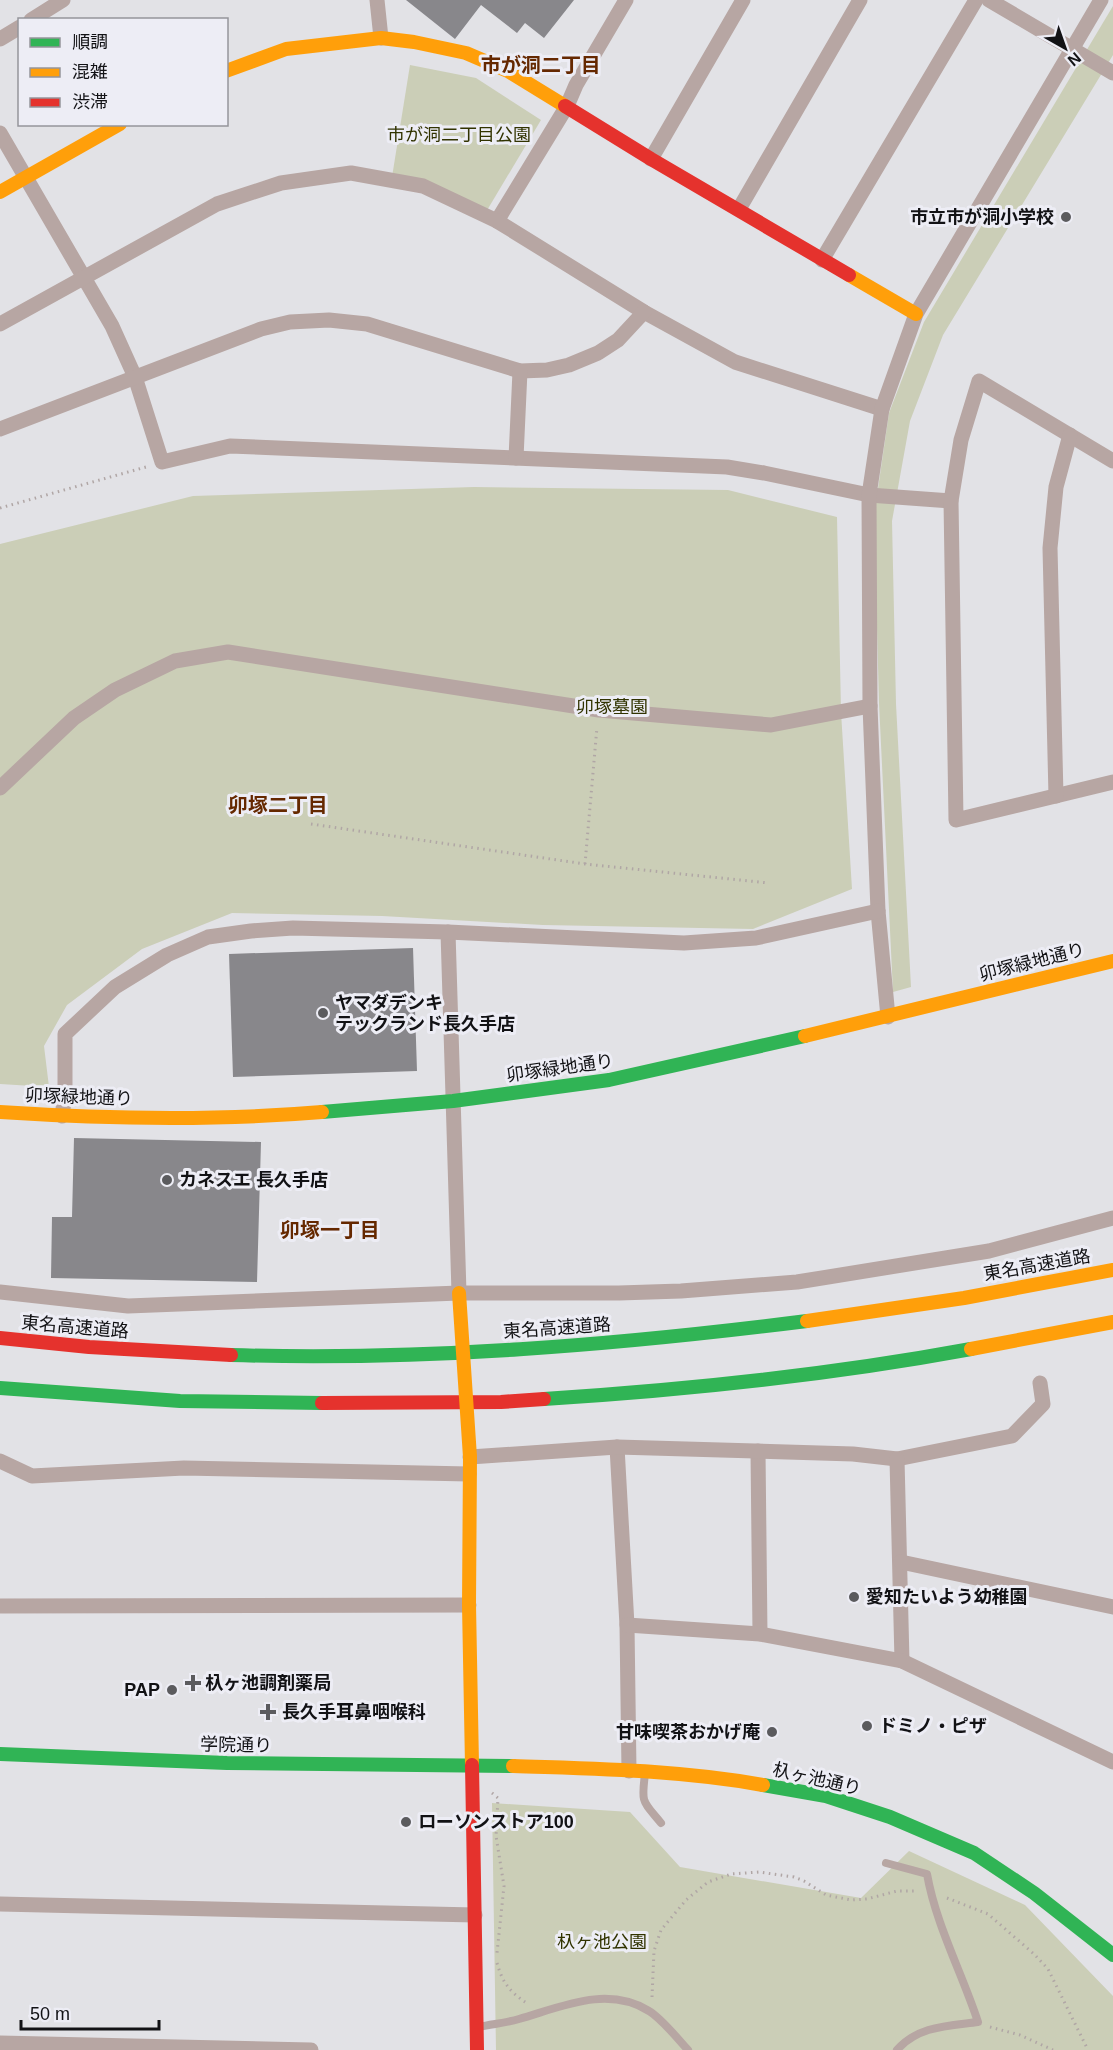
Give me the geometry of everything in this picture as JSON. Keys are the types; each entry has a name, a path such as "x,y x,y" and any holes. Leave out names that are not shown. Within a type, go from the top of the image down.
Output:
{"main road":[{"path":"228,70 286,49 381,38 414,42 466,54 508,71 651,159 916,314"},
{"path":"0,192 116,126"},
{"name":"卯塚緑地通り","path":"0,1112 62,1116 183,1118 298,1114 453,1101 609,1080 888,1017 1113,961"},
{"name":"東名高速道路","path":"0,1338 186,1354 351,1356 513,1350 653,1339 775,1325 917,1305 1113,1270"},
{"path":"459,1293 470,1457 469,1605 477,2050"},
{"path":"0,1388 180,1401 501,1402 657,1392 781,1378 937,1355 1113,1322"},
{"name":"学院通り","path":"0,1754 227,1763 472,1764"},
{"name":"杁ヶ池通り","path":"472,1764 731,1779 826,1796 890,1816 974,1853 1034,1893 1113,1955"}],"street":[{"path":"34,18 63,0"},
{"path":"377,0 381,38"},
{"path":"497,221 567,106 576,85 627,0"},
{"path":"651,159 743,0"},
{"path":"739,209 860,0"},
{"path":"822,260 976,0"},
{"path":"989,0 1113,73"},
{"path":"888,1017 878,911 870,706 869,495 882,409 916,314 1101,0"},
{"path":"0,39 18,28"},
{"path":"0,133 112,326 135,377 162,462 230,446 727,467 869,495 951,501"},
{"path":"0,324 217,204 281,183 351,173 423,186 497,221 644,312 735,362 882,409"},
{"path":"0,429 261,329 290,322 329,320 367,324 520,371 547,370 569,365 598,353 618,340 644,312"},
{"path":"516,458 520,371"},
{"path":"1113,460 979,381 961,440 951,501 956,820 1113,782"},
{"path":"1056,796 1050,548 1056,487 1070,435"},
{"path":"0,788 74,718 115,690 175,661 228,652 599,710 771,725 870,706"},
{"path":"62,1116 65,1095 65,1034 115,987 167,956 208,937 251,930 293,928 448,932 684,943 756,938 878,911"},
{"path":"448,932 459,1293"},
{"path":"0,1292 128,1306 459,1293 681,1291 797,1282 989,1251 1113,1218"},
{"path":"470,1457 617,1447 853,1454 897,1459 1012,1436 1043,1404 1040,1383"},
{"path":"617,1447 627,1625 629,1772"},
{"path":"758,1451 760,1634"},
{"path":"897,1459 902,1662"},
{"path":"0,1461 32,1476 184,1468 469,1474"},
{"path":"901,1562 1113,1606"},
{"path":"0,1606 469,1605"},
{"path":"627,1625 760,1634 902,1662 1113,1762"},
{"path":"0,1904 475,1915"},
{"path":"0,2043 311,2050"}],"lane":[{"path":"645,1773 642,1795 644,1802 661,1823"},
{"path":"886,1863 927,1874 931,1894 978,2022 930,2028 909,2037 897,2050"},
{"path":"477,2027 519,2019 540,2011 595,1998 608,1998 650,2011 688,2050"}],"path":[{"path":"0,508 162,462"},
{"path":"585,864 599,710"},
{"path":"311,824 585,864 769,883"},
{"path":"485,1788 498,1798 496,1836 504,1886 496,1959 500,1974 510,1991 540,2011"},
{"path":"650,2011 654,1950 661,1930 686,1900 708,1882 731,1874 759,1872 794,1877 826,1895 850,1900 916,1890 955,1900 988,1914 1048,1969 1088,2050"},
{"path":"978,2022 1020,2035 1053,2050"}],"green space":[{"path":"1113,6 1113,55 943,335 910,421 892,521 896,704 911,987 893,992 879,703 874,516 889,413 924,322"},
{"name":"市が洞二丁目公園","path":"410,65 476,78 541,120 486,212 392,177"},
{"name":"卯塚墓園","path":"474,487 728,490 837,517 841,712 852,889 753,929 543,925 382,916 232,913 142,949 67,1005 44,1046 49,1087 0,1084 0,544 193,496"},
{"name":"杁ヶ池公園","path":"492,1803 630,1812 680,1867 861,1898 909,1851 1025,1905 1113,1996 1113,2050 496,2050"}],"building":[{"path":"406,0 574,0 544,38 525,23 517,33 481,5 455,39"},
{"name":"ヤマダデンキ テックランド長久手店","path":"413,948 417,1071 233,1077 229,954"},
{"name":"カネスエ 長久手店","path":"74,1138 261,1142 257,1282 51,1278 52,1217 72,1217"}],"traffic: fast":[{"path":"322,1112 453,1101 609,1080 805,1036"},
{"path":"231,1355 376,1356 520,1349 664,1337 807,1321"},
{"path":"544,1399 758,1380 865,1367 971,1349"},
{"path":"0,1388 180,1401 322,1403"},
{"path":"0,1754 227,1763 513,1766"},
{"path":"763,1785 826,1796 890,1817 974,1853 1034,1893 1113,1955"}],"traffic: slow":[{"path":"228,70 286,49 381,38 466,53 508,71 565,106"},
{"path":"0,192 116,126"},
{"path":"849,275 916,314"},
{"path":"805,1036 1113,961"},
{"path":"0,1112 161,1118 242,1117 322,1112"},
{"path":"807,1321 964,1298 1113,1270"},
{"path":"459,1293 470,1457"},
{"path":"971,1349 1113,1322"},
{"path":"470,1457 469,1605 472,1765"},
{"path":"513,1766 670,1773 763,1785"}],"traffic: jam":[{"path":"565,106 849,275"},
{"path":"0,1338 89,1347 231,1355"},
{"path":"322,1403 501,1402 544,1399"},
{"path":"472,1765 477,2050"}],"place":[{"name":"市立市が洞小学校","path":"1066,217"},
{"name":"ヤマダデンキ テックランド長久手店","path":"323,1013"},
{"name":"カネスエ 長久手店","path":"167,1180"},
{"name":"愛知たいよう幼稚園","path":"854,1597"},
{"name":"杁ヶ池調剤薬局","path":"193,1683"},
{"name":"PAP","path":"172,1690"},
{"name":"長久手耳鼻咽喉科","path":"268,1712"},
{"name":"ドミノ・ピザ","path":"867,1726"},
{"name":"甘味喫茶おかげ庵","path":"772,1732"},
{"name":"ローソンストア100","path":"406,1822"}],"district":[{"name":"市が洞二丁目","path":"541,65"},
{"name":"卯塚二丁目","path":"278,805"},
{"name":"卯塚一丁目","path":"330,1230"}]}
